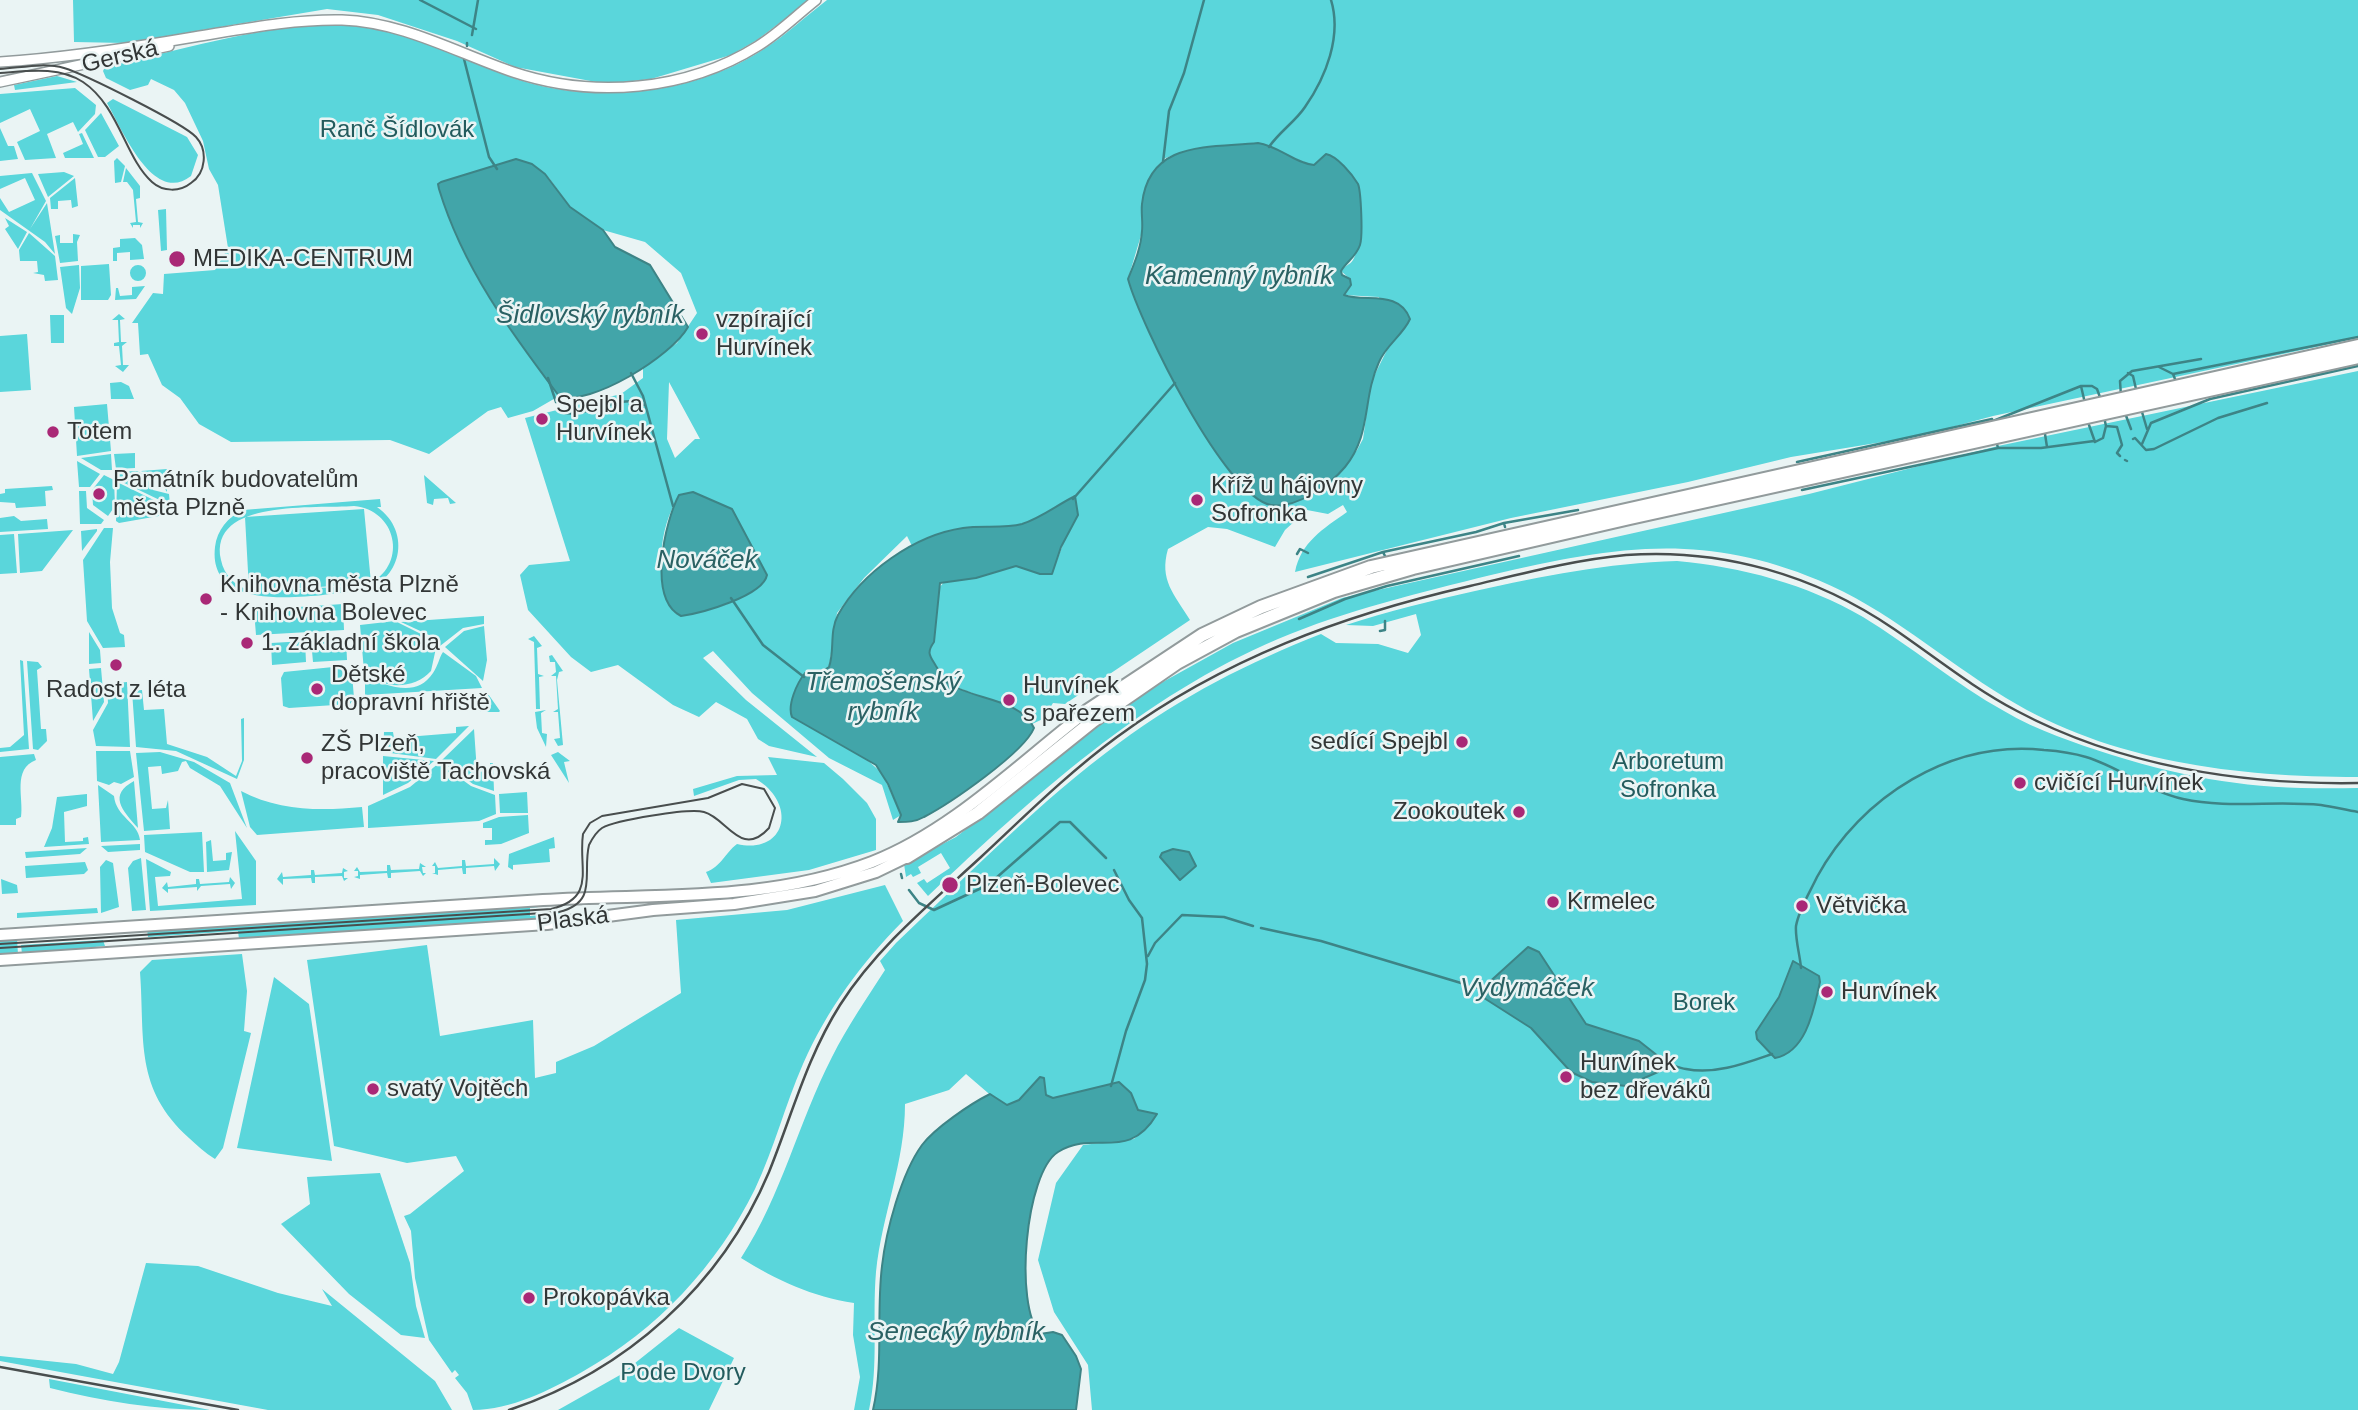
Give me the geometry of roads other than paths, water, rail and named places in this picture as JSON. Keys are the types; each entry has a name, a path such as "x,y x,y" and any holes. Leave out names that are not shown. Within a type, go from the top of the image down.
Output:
{"highway":[{"path":"2126,404 2358,346"},
{"path":"1090,716 1207,645 1266,617 1375,578 2097,410 2358,357"},
{"name":"Plaská","path":"907,857 978,813 1090,716"}],"main road":[{"name":"Plaská","path":"0,935 553,899 681,897 759,890 811,881 872,861 942,824 1090,716"},
{"name":"Plaská","path":"0,960 547,925 653,910 734,904 824,889 907,857"}],"street":[{"name":"Gerská","path":"0,62 64,56 302,21 344,20 425,37 533,78 592,87 639,87 689,77 733,60 760,45 816,0"},
{"name":"Gerská","path":"0,82 57,72 238,30"}],"water":[{"name":"Kamenný rybník","path":"1258,143 1273,147 1307,164 1314,165 1326,154 1335,158 1348,171 1359,188 1361,233 1358,249 1341,271 1342,275 1350,279 1351,285 1344,295 1390,300 1405,310 1410,319 1379,362 1354,455 1331,481 1312,494 1281,505 1271,505 1252,495 1209,442 1166,368 1128,279 1140,244 1142,204 1147,183 1156,168 1184,151"},
{"name":"Šidlovský rybník","path":"516,159 532,164 545,174 570,207 603,230 615,247 650,265 688,327 665,352 648,364 609,387 590,394 559,396 541,372 506,323 475,272 461,246 439,189 438,184 441,182"},
{"name":"Nováček","path":"693,492 732,509 767,575 763,583 744,596 681,616 671,607 664,594 662,559 669,522 679,495"},
{"name":"Třemošenský rybník","path":"1075,496 1078,515 1061,547 1052,574 1040,574 1016,566 976,578 940,583 934,642 930,652 943,677 958,689 1018,711 1034,728 1016,751 967,790 921,819 898,822 901,815 888,784 876,765 792,717 792,700 799,682 805,673 820,673 829,667 838,615 861,584 892,558 927,538 945,532 970,527 1022,524"},
{"path":"1173,849 1189,852 1196,866 1180,880 1160,857 1162,853"},
{"name":"Vydymáček","path":"1528,947 1539,952 1586,1024 1639,1041 1663,1060 1658,1072 1626,1086 1592,1082 1571,1072 1531,1028 1484,998 1485,986"},
{"path":"1793,961 1819,976 1820,982 1812,1016 1802,1038 1786,1054 1775,1058 1757,1039 1756,1032 1779,997"},
{"name":"Senecký rybník","path":"1040,1077 1044,1078 1046,1095 1053,1098 1119,1082 1131,1093 1138,1110 1157,1114 1146,1129 1134,1137 1110,1143 1085,1143 1058,1152 1047,1165 1038,1185 1027,1240 1027,1297 1032,1319 1040,1334 1053,1332 1062,1335 1076,1356 1081,1369 1076,1410 873,1410 878,1374 880,1284 884,1252 896,1203 914,1157 935,1131 973,1104 990,1094 1007,1105 1019,1100"}],"waterway":[{"path":"420,0 476,29"},
{"path":"472,35 478,0"},
{"path":"1163,162 1169,111 1184,73 1204,0"},
{"path":"1269,147 1305,107 1325,69 1335,28 1331,0"},
{"path":"464,59 489,157 497,169"},
{"path":"2173,374 2358,337"},
{"path":"2121,396 2120,381 2132,371 2201,359"},
{"path":"2142,444 2151,423 2210,399 2358,366"},
{"path":"2159,367 2173,374 2175,379"},
{"path":"631,373 643,396 673,506"},
{"path":"2128,373 2133,376 2136,389"},
{"path":"548,378 556,402"},
{"path":"1073,499 1175,383"},
{"path":"2084,399 2081,386 2092,386 2097,389 2101,400"},
{"path":"1993,421 2081,386"},
{"path":"560,412 581,412 626,401 644,405"},
{"path":"2133,439 2146,450 2154,449 2218,418 2267,403"},
{"path":"2142,412 2147,429"},
{"path":"2125,413 2131,429"},
{"path":"2104,417 2106,426 2117,427 2122,445 2117,453 2120,456"},
{"path":"1797,462 1992,419"},
{"path":"2089,425 2095,442 2103,438 2106,426"},
{"path":"2045,434 2047,447"},
{"path":"1997,444 1998,448 2041,448 2094,441"},
{"path":"1802,490 1998,448"},
{"path":"1504,523 1578,510"},
{"path":"1385,556 1383,552 1476,532 1504,523 1505,527"},
{"path":"1297,554 1300,549 1308,553"},
{"path":"1308,577 1383,552"},
{"path":"1299,619 1345,599 1387,586 1519,556"},
{"path":"731,598 763,645 804,677"},
{"path":"1380,631 1385,630 1385,621"},
{"path":"1801,968 1796,936 1797,920 1817,877 1836,848 1858,822 1912,779 1943,764 1975,754 2009,749 2065,752 2098,761 2157,790 2183,799 2217,803 2321,805 2358,812"},
{"path":"909,890 919,903 934,910 988,885 1060,822 1070,822 1106,858"},
{"path":"1111,1086 1126,1031 1145,980 1147,964 1142,918 1129,900 1114,870"},
{"path":"901,874 902,878"},
{"path":"1148,956 1155,943 1182,915 1224,917 1253,926"},
{"path":"1261,928 1321,941 1461,983"},
{"path":"1472,986 1487,990"},
{"path":"1660,1062 1683,1068 1708,1070 1730,1067 1772,1054"}],"tram line":[{"path":"0,69 56,66 91,79 133,100 173,121 196,137 204,155 200,173 182,188 172,190 156,185 135,160 105,104 83,82 53,72 0,73"},
{"path":"0,944 551,909 565,904 575,897 580,889 583,834 590,823 602,816 708,798 742,784 764,789 775,808 769,828 750,839 735,834 712,816 696,811 636,818 602,828 589,845 584,894 580,901 559,912 0,948"}],"railway":[{"path":"509,1410 552,1393 630,1348 665,1319 725,1252 749,1213 769,1172 809,1066 828,1025 871,964 924,909 1064,780 1157,709 1242,663 1330,626 1423,598 1586,560 1662,554 1732,561 1800,580 1864,610 2001,702 2056,730 2097,746 2226,776 2314,783 2358,783"},
{"path":"0,1367 238,1410"}],"place":[{"name":"MEDIKA-CENTRUM","path":"177,259"},
{"name":"vzpírající Hurvínek","path":"702,334"},
{"name":"Spejbl a Hurvínek","path":"542,419"},
{"name":"Totem","path":"53,432"},
{"name":"Památník budovatelům města Plzně","path":"99,494"},
{"name":"Kříž u hájovny Sofronka","path":"1197,500"},
{"name":"Knihovna města Plzně - Knihovna Bolevec","path":"206,599"},
{"name":"1. základní škola","path":"247,643"},
{"name":"Radost z léta","path":"116,665"},
{"name":"Dětské dopravní hřiště","path":"317,689"},
{"name":"Hurvínek s pařezem","path":"1009,700"},
{"name":"sedící Spejbl","path":"1462,742"},
{"name":"ZŠ Plzeň, pracoviště Tachovská","path":"307,758"},
{"name":"cvičící Hurvínek","path":"2020,783"},
{"name":"Zookoutek","path":"1519,812"},
{"name":"Plzeň-Bolevec","path":"950,885"},
{"name":"Krmelec","path":"1553,902"},
{"name":"Větvička","path":"1802,906"},
{"name":"Hurvínek","path":"1827,992"},
{"name":"Hurvínek bez dřeváků","path":"1566,1077"},
{"name":"svatý Vojtěch","path":"373,1089"},
{"name":"Prokopávka","path":"529,1298"}],"park label":[{"name":"Ranč Šídlovák","path":"397,130"},
{"name":"Arboretum Sofronka","path":"1668,776"},
{"name":"Borek","path":"1704,1003"},
{"name":"Pode Dvory","path":"683,1373"}]}
